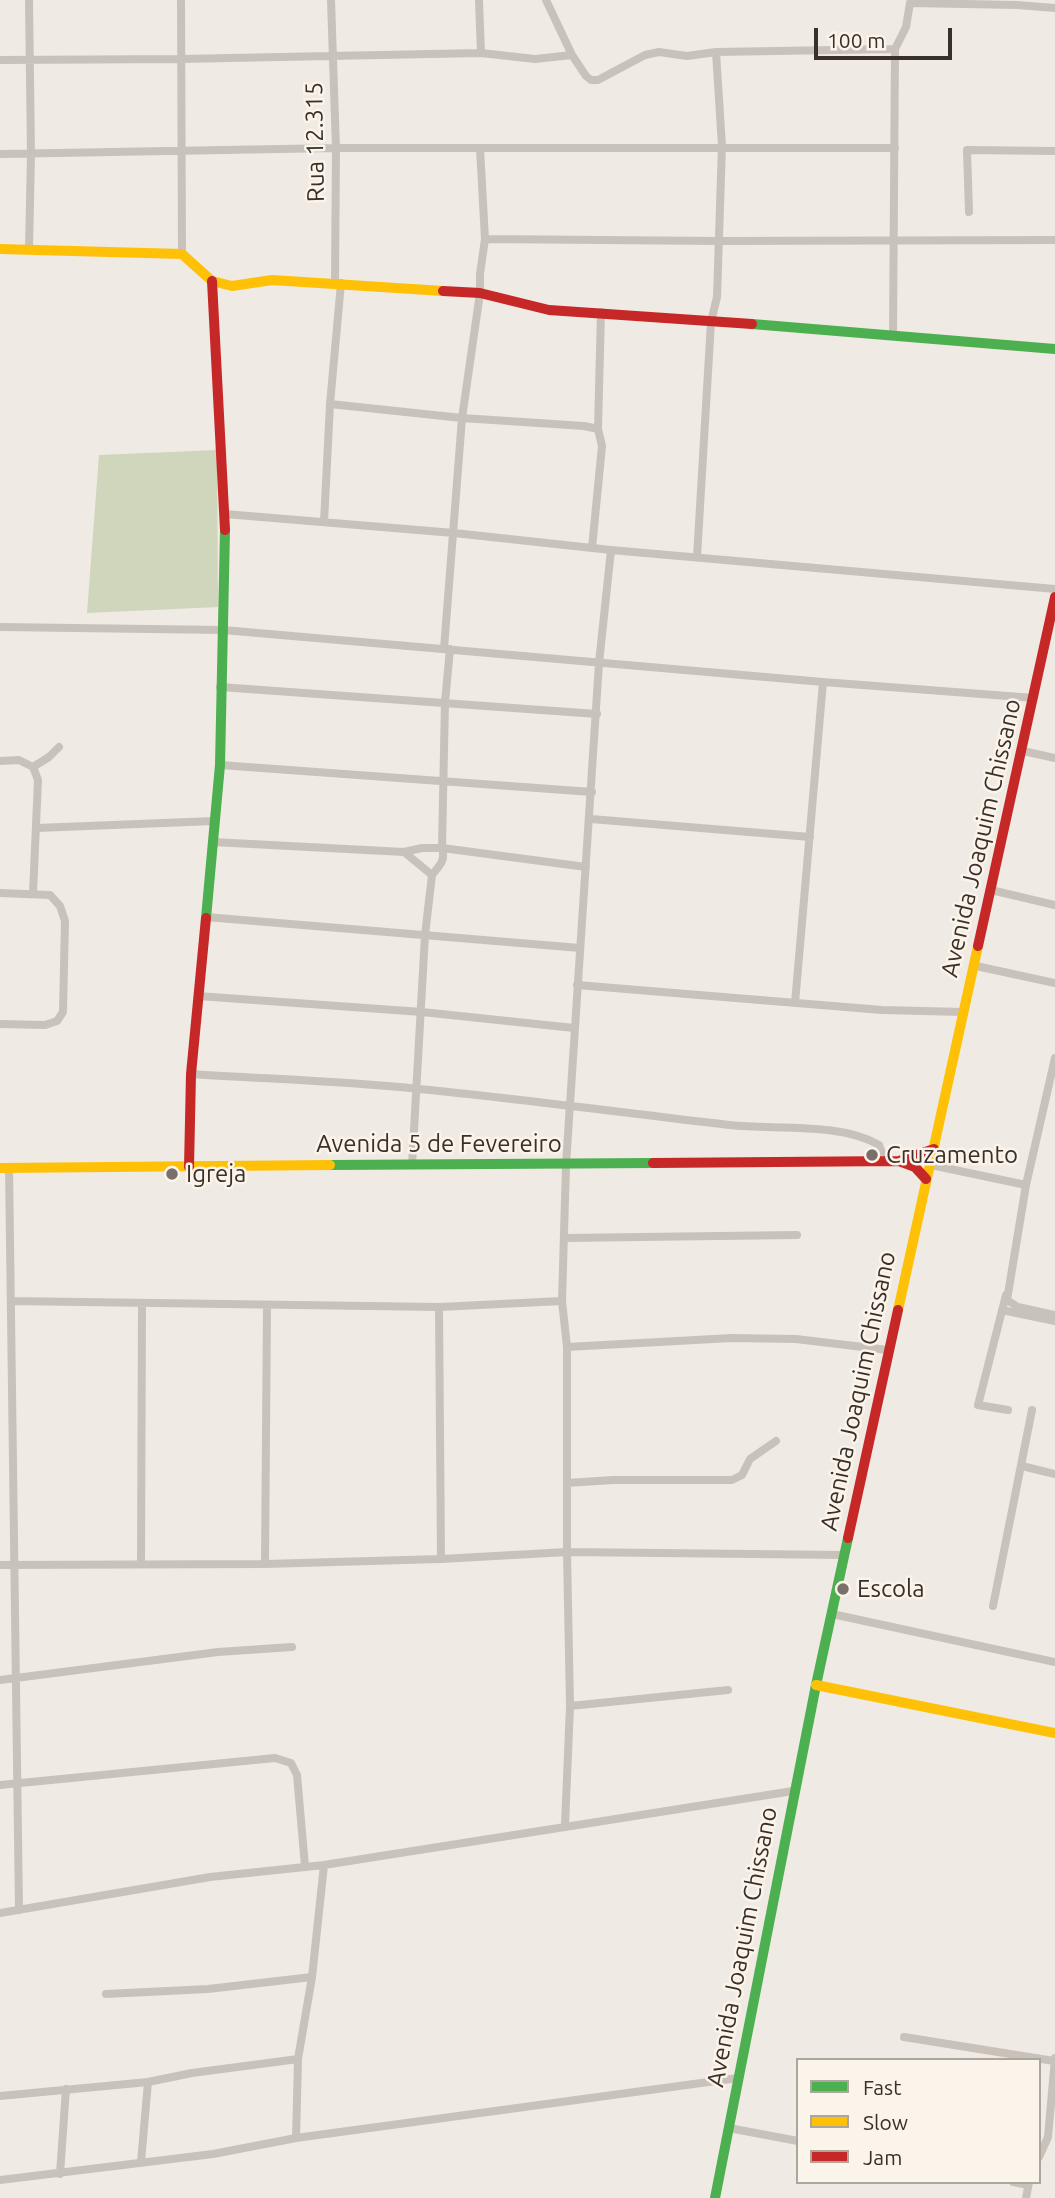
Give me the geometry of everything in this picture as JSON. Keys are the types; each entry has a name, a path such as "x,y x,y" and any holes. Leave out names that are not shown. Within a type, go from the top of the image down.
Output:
{"street":[{"path":"29,0 32,154 29,249"},
{"path":"181,0 183,254"},
{"name":"Rua 12.315","path":"324,522 338,283 331,0"},
{"path":"479,0 481,53"},
{"path":"546,0 572,55 586,76 592,80 598,80 645,55 659,52 687,56 716,52 895,49"},
{"path":"893,334 895,49 906,27 910,2 1055,8"},
{"path":"697,557 711,321 717,297 722,146 716,52"},
{"path":"0,60 481,53 535,59 572,55"},
{"path":"0,154 336,148 895,148"},
{"path":"412,1165 425,935 432,875 444,856 445,702 454,533 462,418 485,239 480,148"},
{"path":"969,212 967,150 1055,151"},
{"path":"485,239 719,242 1055,240"},
{"path":"0,249 183,254 212,281 232,286 272,280 480,293 549,310 893,334 1055,349"},
{"path":"189,1167 191,1074 220,765 225,514 212,281"},
{"path":"592,548 601,446 598,429 601,312"},
{"path":"330,404 598,429"},
{"path":"225,514 1055,589"},
{"path":"565,1825 570,1706 567,1346 562,1301 566,1165 591,819 599,663 611,550"},
{"name":"Avenida Joaquim Chissano","path":"715,2198 793,1791 1055,597"},
{"path":"0,626 222,630 1034,698"},
{"path":"795,1003 823,682"},
{"path":"220,687 597,714"},
{"path":"33,767 59,747"},
{"path":"1023,751 1055,758"},
{"path":"0,761 19,760 33,767 38,780 33,893"},
{"path":"220,765 592,792"},
{"path":"591,819 810,837"},
{"path":"37,828 214,821"},
{"path":"213,842 404,852 442,848 586,867"},
{"path":"404,852 432,875"},
{"path":"991,890 1055,905"},
{"path":"0,893 50,895 60,906 65,920 63,1012 57,1021 45,1025 0,1024"},
{"path":"206,918 580,948"},
{"path":"976,966 1055,983"},
{"path":"577,985 882,1010 963,1013"},
{"path":"198,996 422,1012 575,1028"},
{"path":"1008,1410 978,1405 1007,1289 1055,1058"},
{"path":"191,1074 415,1088 732,1126 830,1132 858,1136 879,1145 881,1161"},
{"path":"899,1161 934,1149"},
{"path":"899,1161 915,1167 926,1179"},
{"name":"Avenida 5 de Fevereiro","path":"4,1168 899,1161"},
{"path":"931,1165 1027,1185"},
{"path":"4,1168 11,1301 12,1564 19,1910"},
{"path":"564,1238 797,1235"},
{"path":"1007,1289 1007,1300 1018,1307 1055,1315"},
{"path":"11,1301 439,1307 562,1301"},
{"path":"141,1564 142,1303"},
{"path":"265,1564 267,1305"},
{"path":"439,1307 441,1559"},
{"path":"1002,1310 1055,1321"},
{"path":"567,1346 732,1338 796,1339 888,1350"},
{"path":"993,1606 1032,1410"},
{"path":"567,1483 613,1480 732,1480 742,1475 750,1459 776,1441"},
{"path":"1022,1466 1055,1474"},
{"path":"0,1564 265,1564 567,1552 844,1555"},
{"path":"832,1614 1055,1662"},
{"path":"0,1680 219,1652 292,1647"},
{"path":"816,1685 1055,1733"},
{"path":"570,1706 728,1690"},
{"path":"0,1785 275,1758 291,1763 297,1775 305,1866"},
{"path":"0,1913 210,1877 324,1865 793,1791"},
{"path":"296,2138 299,2060 312,1977 324,1865"},
{"path":"106,1994 208,1989 312,1977"},
{"path":"904,2037 1055,2059 1048,2137 1041,2153"},
{"path":"0,2096 148,2082 192,2073 299,2060"},
{"path":"0,2180 213,2154 296,2138 738,2078"},
{"path":"141,2162 148,2082"},
{"path":"60,2174 66,2090"},
{"path":"729,2128 796,2141"},
{"path":"1026,2198 1029,2184"}],"green space":[{"path":"217,450 218,607 87,613 99,455"}],"traffic: fast":[{"path":"752,324 1055,349"},
{"path":"206,918 220,765 225,530"},
{"path":"330,1165 653,1163"},
{"path":"715,2198 816,1685 848,1538"}],"traffic: slow":[{"path":"0,249 182,254 212,281 232,286 272,280 443,291"},
{"path":"898,1310 978,946"},
{"path":"0,1168 330,1165"},
{"path":"816,1685 1055,1733"}],"traffic: jam":[{"path":"212,281 225,530"},
{"path":"443,291 480,293 549,310 752,324"},
{"path":"978,946 1055,597"},
{"path":"189,1167 191,1074 206,918"},
{"path":"653,1163 899,1161 934,1149"},
{"path":"899,1161 915,1167 926,1179"},
{"path":"848,1538 898,1310"}],"place":[{"name":"Cruzamento","path":"872,1155"},
{"name":"Igreja","path":"172,1174"},
{"name":"Escola","path":"843,1589"}]}
